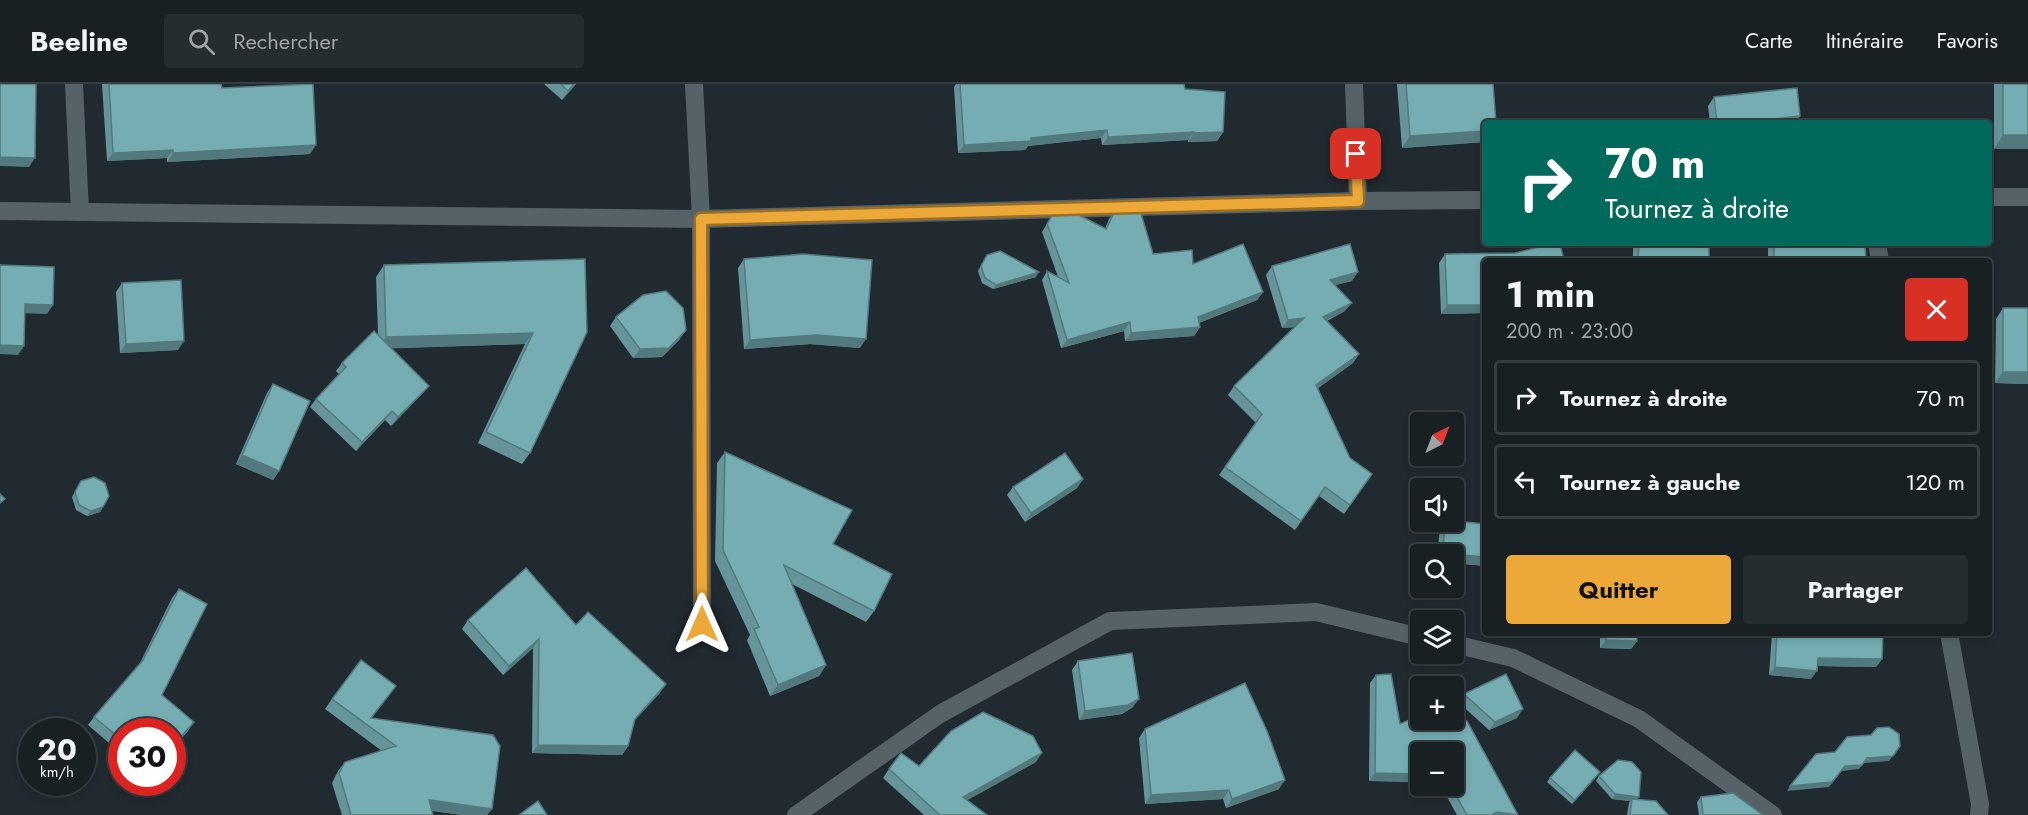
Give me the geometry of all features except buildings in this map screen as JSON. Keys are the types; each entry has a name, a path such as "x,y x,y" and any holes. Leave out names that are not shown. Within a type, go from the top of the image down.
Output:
{"street":[{"path":"74,84 80,212"},
{"path":"694,84 701,219 702,624"},
{"path":"1354,84 1358,201"},
{"path":"1992,197 2028,196"},
{"path":"0,211 701,219 1358,201 1482,200"},
{"path":"796,815 940,714 1110,621 1316,612 1410,635"},
{"path":"1949,636 1980,804 1979,815"},
{"path":"1464,646 1512,658 1639,719 1773,815"}],"route":[{"path":"702,624 701,219 1358,201 1356,154"}]}
